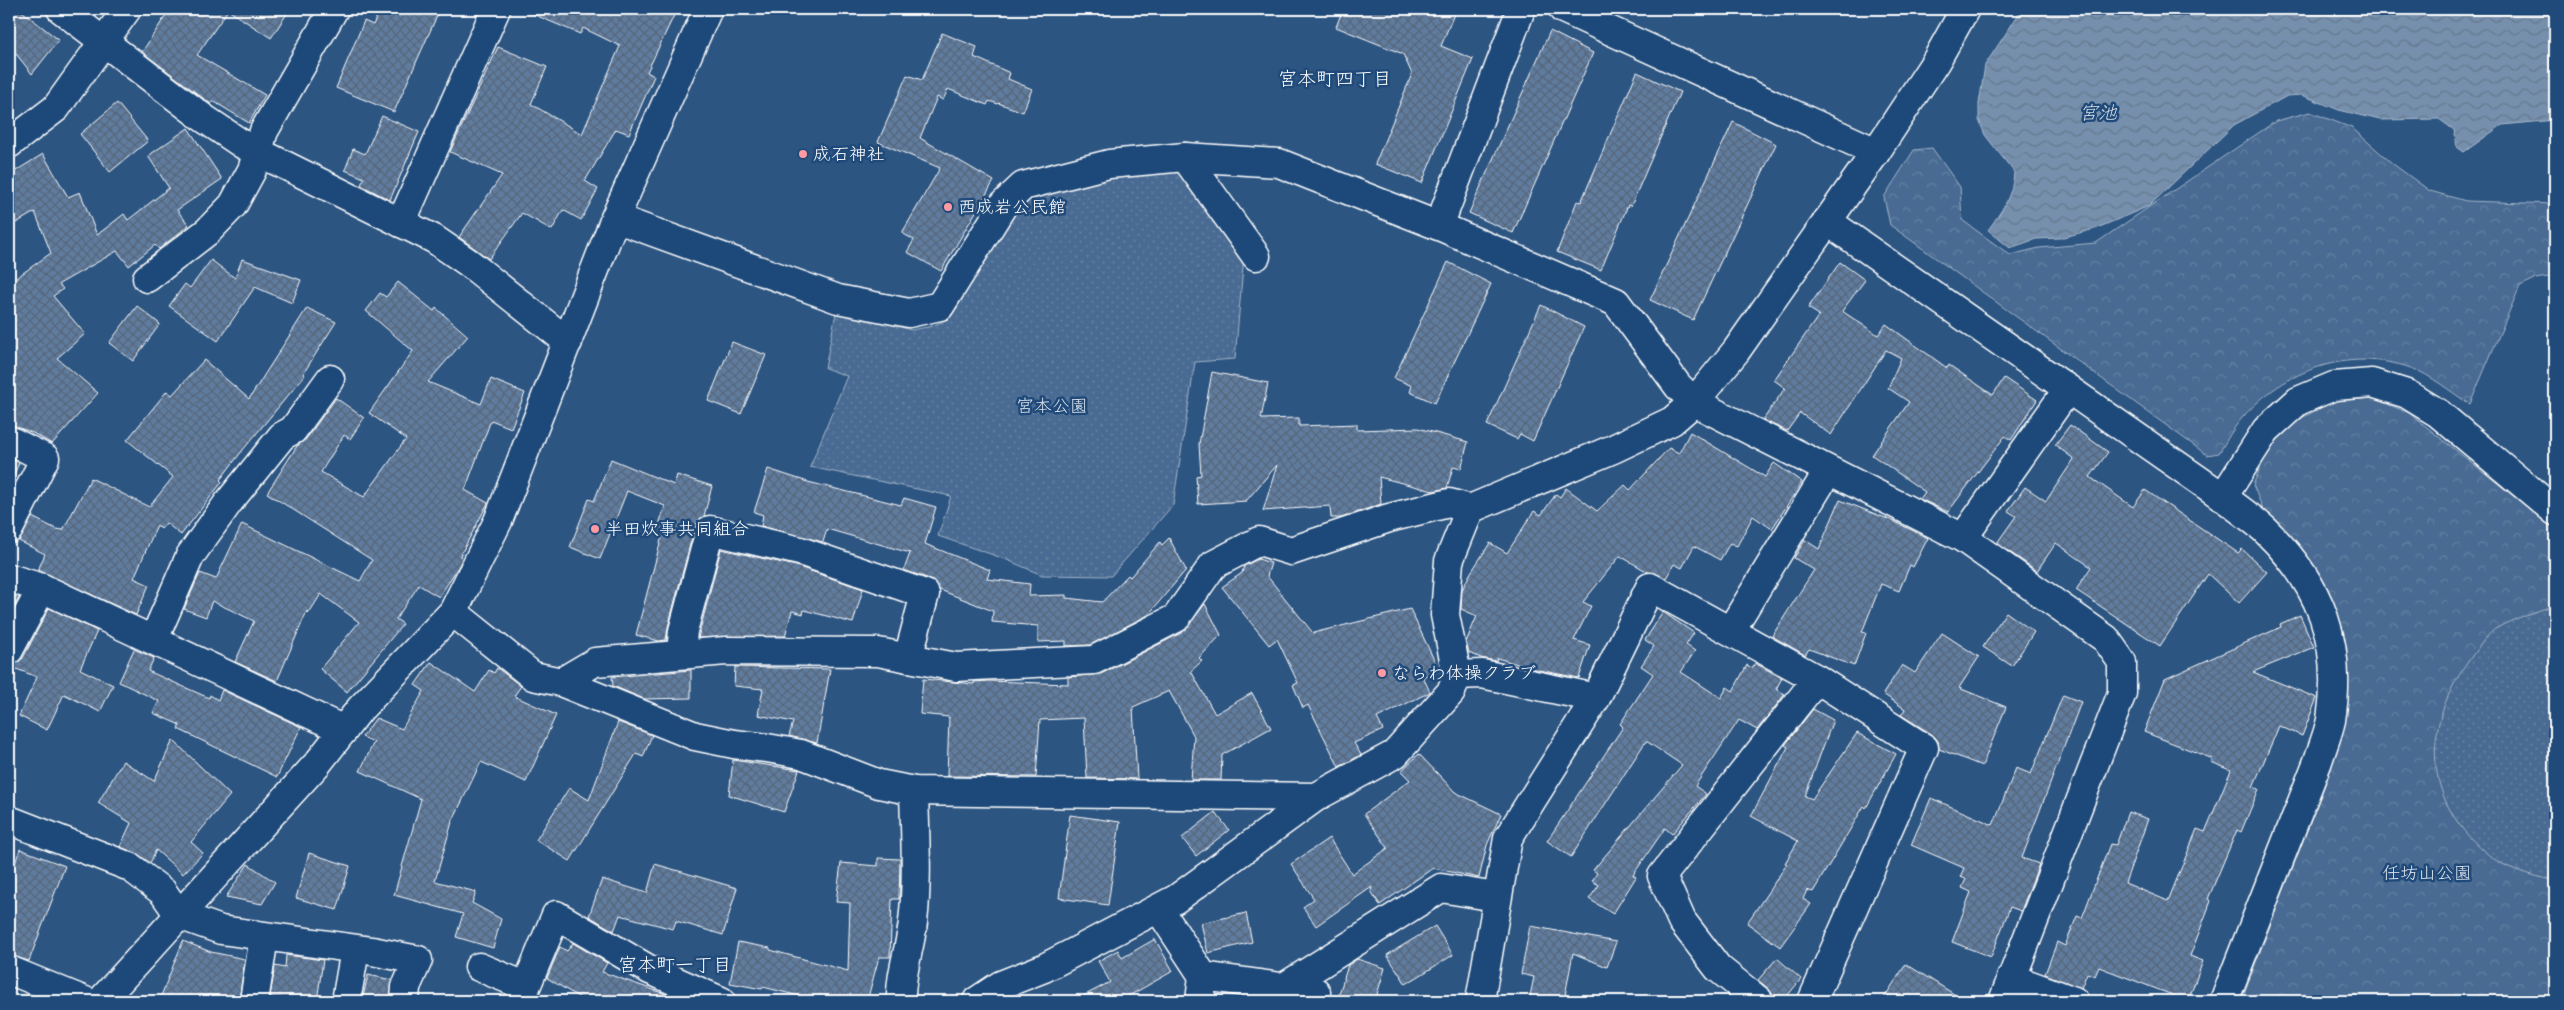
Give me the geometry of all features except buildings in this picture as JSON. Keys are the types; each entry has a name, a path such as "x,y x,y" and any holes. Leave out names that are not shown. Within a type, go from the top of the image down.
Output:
{"street":[{"path":"61,9 202,117 258,152 434,239 469,263 568,342"},
{"path":"9,144 56,108 127,9"},
{"path":"147,278 208,231 233,205 252,170 264,131 334,9"},
{"path":"401,224 496,9"},
{"path":"101,1001 317,764 360,709 454,612 498,521 615,218 708,9"},
{"path":"1439,226 1521,9"},
{"path":"1563,9 1876,152"},
{"path":"560,682 595,662 681,653 726,651 878,652 956,667 1094,660 1176,618 1213,565 1259,541 1291,551 1389,518 1449,504 1470,509 1569,469 1647,434 1672,422 1694,402 1736,351 1876,152 1936,61 1965,9"},
{"path":"615,218 838,299 910,312 940,306 1004,204 1023,186 1109,164 1185,158 1279,163 1439,226 1616,302 1678,386 1694,402 1963,538 2106,639 2122,662 2122,693 2007,990 2074,1001"},
{"path":"1185,158 1256,256"},
{"path":"1827,221 2223,497 2264,530 2294,562 2316,596 2330,637 2335,677 2330,722 2318,761 2224,1001"},
{"path":"154,639 190,556 228,503 282,436 293,430 330,379"},
{"path":"2223,497 2266,430 2298,401 2334,386 2372,383 2407,394 2438,414 2555,511"},
{"path":"1963,538 2068,389"},
{"path":"9,440 45,458 9,529"},
{"path":"1731,630 1828,471"},
{"path":"977,1001 1001,985 1044,968 1176,899 1316,797 1395,754 1451,692 1456,676 1445,615 1449,561 1470,509"},
{"path":"681,653 684,630 710,530 800,552 925,594 908,658"},
{"path":"9,578 42,588 154,639 344,730"},
{"path":"1480,1001 1496,897 1508,838 1596,698 1650,587 1817,679 1924,748 1812,1001"},
{"path":"9,650 42,588"},
{"path":"454,612 533,676 560,682 695,736 801,754 878,784 914,791 1316,797"},
{"path":"1456,676 1482,674 1596,698"},
{"path":"1759,1001 1718,968 1682,921 1662,876 1817,679"},
{"path":"901,1001 902,980 913,922 916,876 914,791"},
{"path":"9,820 130,867 162,892 178,915 222,930 418,960 406,987 405,1001"},
{"path":"1284,987 1441,888 1496,897"},
{"path":"1159,909 1201,989 1284,987 1316,992 1316,1001"},
{"path":"480,968 523,994 556,915 650,970 722,1001"},
{"path":"254,1001 264,937"},
{"path":"346,1001 355,950"},
{"path":"9,970 85,1001"}],"green space":[{"path":"2310,112 2352,128 2393,164 2430,191 2466,201 2555,204 2555,276 2535,279 2520,286 2470,404 2434,379 2411,368 2388,362 2364,360 2342,362 2319,367 2298,375 2278,387 2259,401 2242,418 2219,453 2207,455 1890,225 1884,197 1914,150 1932,148 1960,187 1962,220 2010,255 2039,248 2096,243 2276,121"},
{"name":"宮本公園","path":"1177,171 1190,182 1244,255 1235,359 1195,362 1173,505 1111,576 1042,575 1005,559 938,536 951,496 810,467 847,376 825,368 837,308 911,330 933,326 951,317 1016,210 1032,197 1104,179"},
{"name":"任坊山公園","path":"2373,398 2409,413 2555,529 2555,1001 2241,1001 2327,779 2341,735 2296,544 2263,509 2253,485 2267,452 2292,423 2334,401"},
{"path":"2555,605 2555,880 2551,880 2521,872 2500,863 2474,841 2458,822 2446,801 2438,779 2435,757 2437,733 2443,709 2457,678 2479,646 2490,633 2502,625"}],"water":[{"name":"宮池","path":"2022,9 2555,9 2555,120 2502,125 2464,152 2457,147 2454,130 2439,119 2380,120 2339,110 2302,95 2287,96 2234,125 2149,206 2095,229 2060,238 2036,239 2010,248 1988,230 2009,196 2014,172 1985,135 1979,120 1979,104 1985,65"}],"place":[{"name":"成石神社","path":"803,154"},
{"name":"西成岩公民館","path":"948,207"},
{"name":"半田炊事共同組合","path":"595,529"},
{"name":"ならわ体操クラブ","path":"1382,673"}],"district":[{"name":"宮本町四丁目","path":"1335,78"},
{"name":"宮本町一丁目","path":"675,964"}]}
